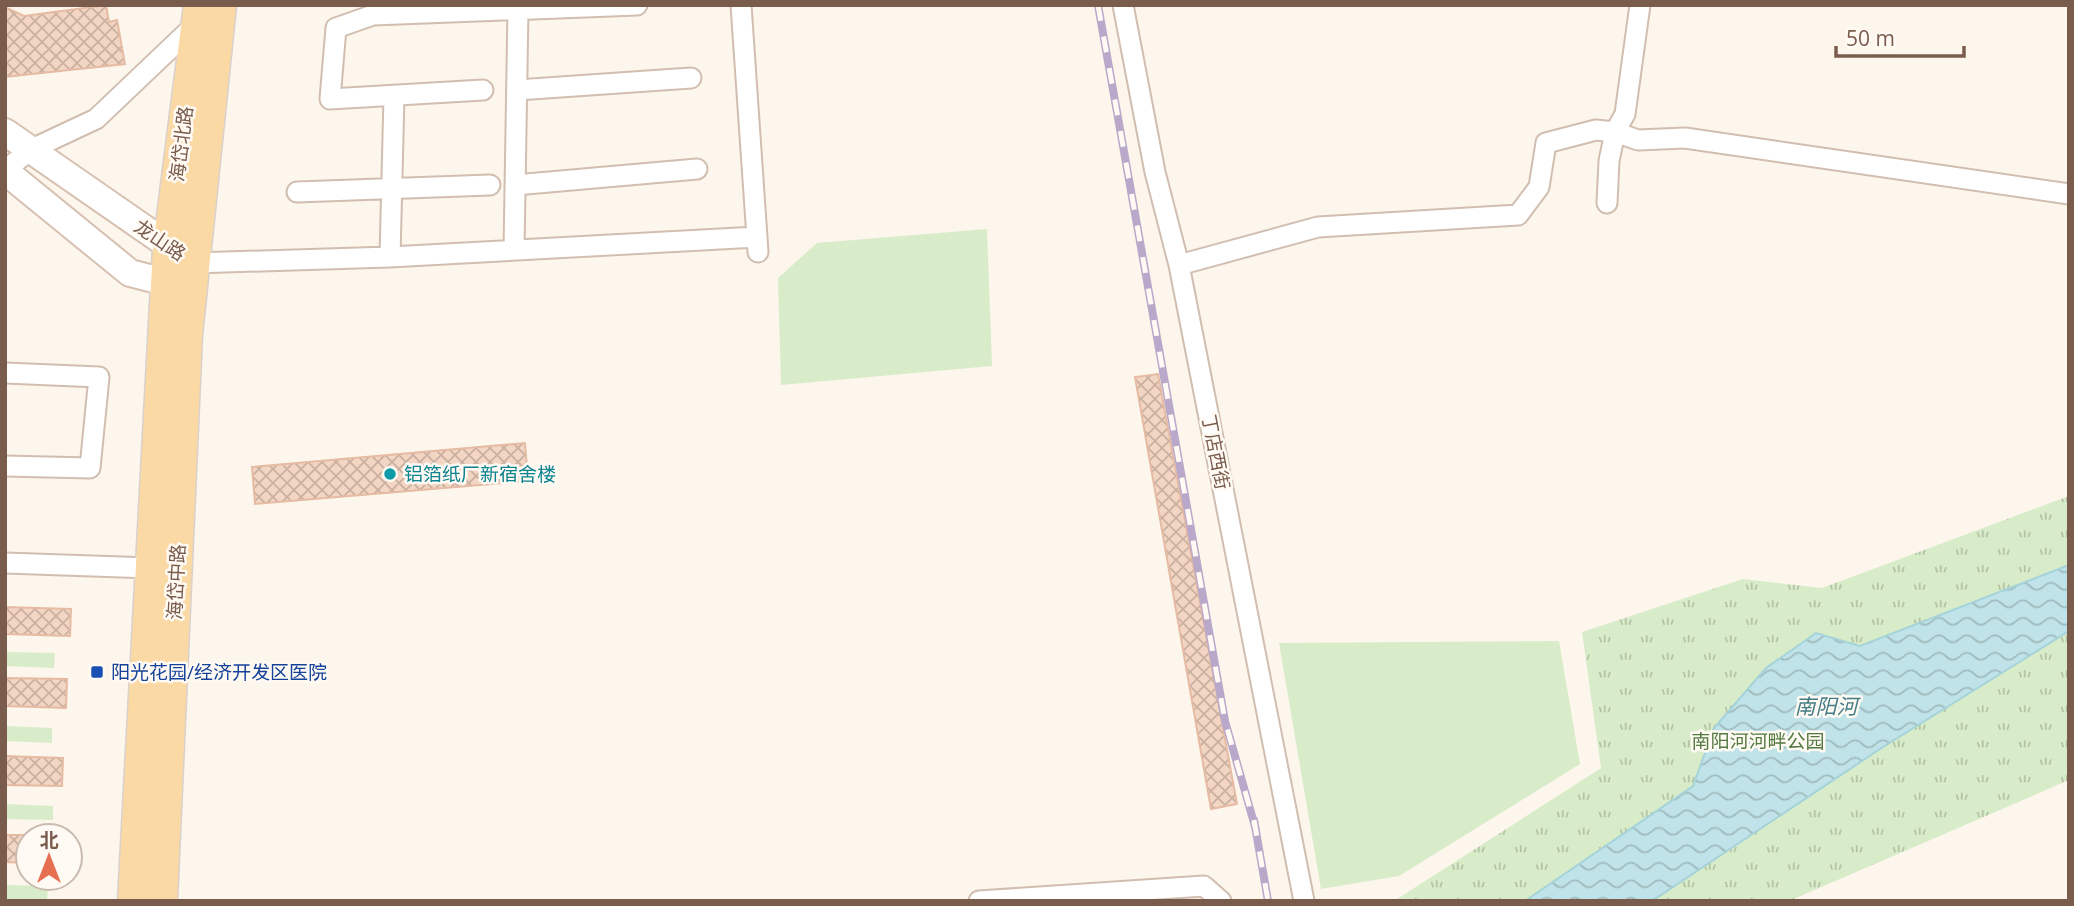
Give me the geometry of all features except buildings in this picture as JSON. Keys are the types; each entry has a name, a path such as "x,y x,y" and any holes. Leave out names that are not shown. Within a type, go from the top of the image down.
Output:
{"main road":[{"name":"海岱北路","path":"194,263 221,5"},
{"name":"海岱北路","path":"165,282 202,11"},
{"name":"海岱中路","path":"162,901 186,349 194,263"},
{"name":"海岱中路","path":"133,901 165,282"}],"street":[{"path":"483,90 330,99 336,28 378,10 637,5"},
{"path":"194,263 514,250 758,244 741,5"},
{"name":"丁店西街","path":"1123,5 1155,172 1179,265 1304,901"},
{"path":"1607,203 1615,132 1625,114 1640,5"},
{"path":"514,250 518,9"},
{"path":"5,170 32,149 96,119 202,11"},
{"path":"517,90 691,78"},
{"path":"390,257 394,96"},
{"path":"1179,265 1318,227 1518,215 1539,187 1546,144 1596,131 1615,132 1637,140 1685,138 2069,194"},
{"name":"龙山路","path":"5,132 168,248 194,263 165,282 130,273 5,170"},
{"path":"515,185 696,169"},
{"path":"297,192 490,185"},
{"path":"5,373 99,377 90,468 5,466"},
{"path":"5,563 151,568"},
{"path":"979,901 1204,886 1221,901"}],"green space":[{"path":"987,229 992,366 781,385 778,278 817,243"},
{"name":"南阳河河畔公园","path":"2069,496 2069,780 1789,901 1394,901 1601,768 1582,632 1743,579 1822,588"},
{"path":"1559,641 1580,764 1399,876 1321,889 1279,643"},
{"path":"5,652 55,653 54,668 5,666"},
{"path":"5,726 52,728 52,743 5,741"},
{"path":"5,804 53,806 53,820 5,819"},
{"path":"5,885 14,885 14,892 48,892 47,901 5,901"}],"water":[{"name":"南阳河","path":"2069,565 2069,631 1883,747 1652,901 1525,901 1693,786 1714,728 1766,668 1816,633 1860,646"}],"railway":[{"path":"1098,5 1225,721 1256,830"},
{"path":"1254,820 1268,901"}],"place":[{"name":"铝箔纸厂新宿舍楼","path":"390,474"},
{"name":"阳光花园/经济开发区医院","path":"97,672"}]}
